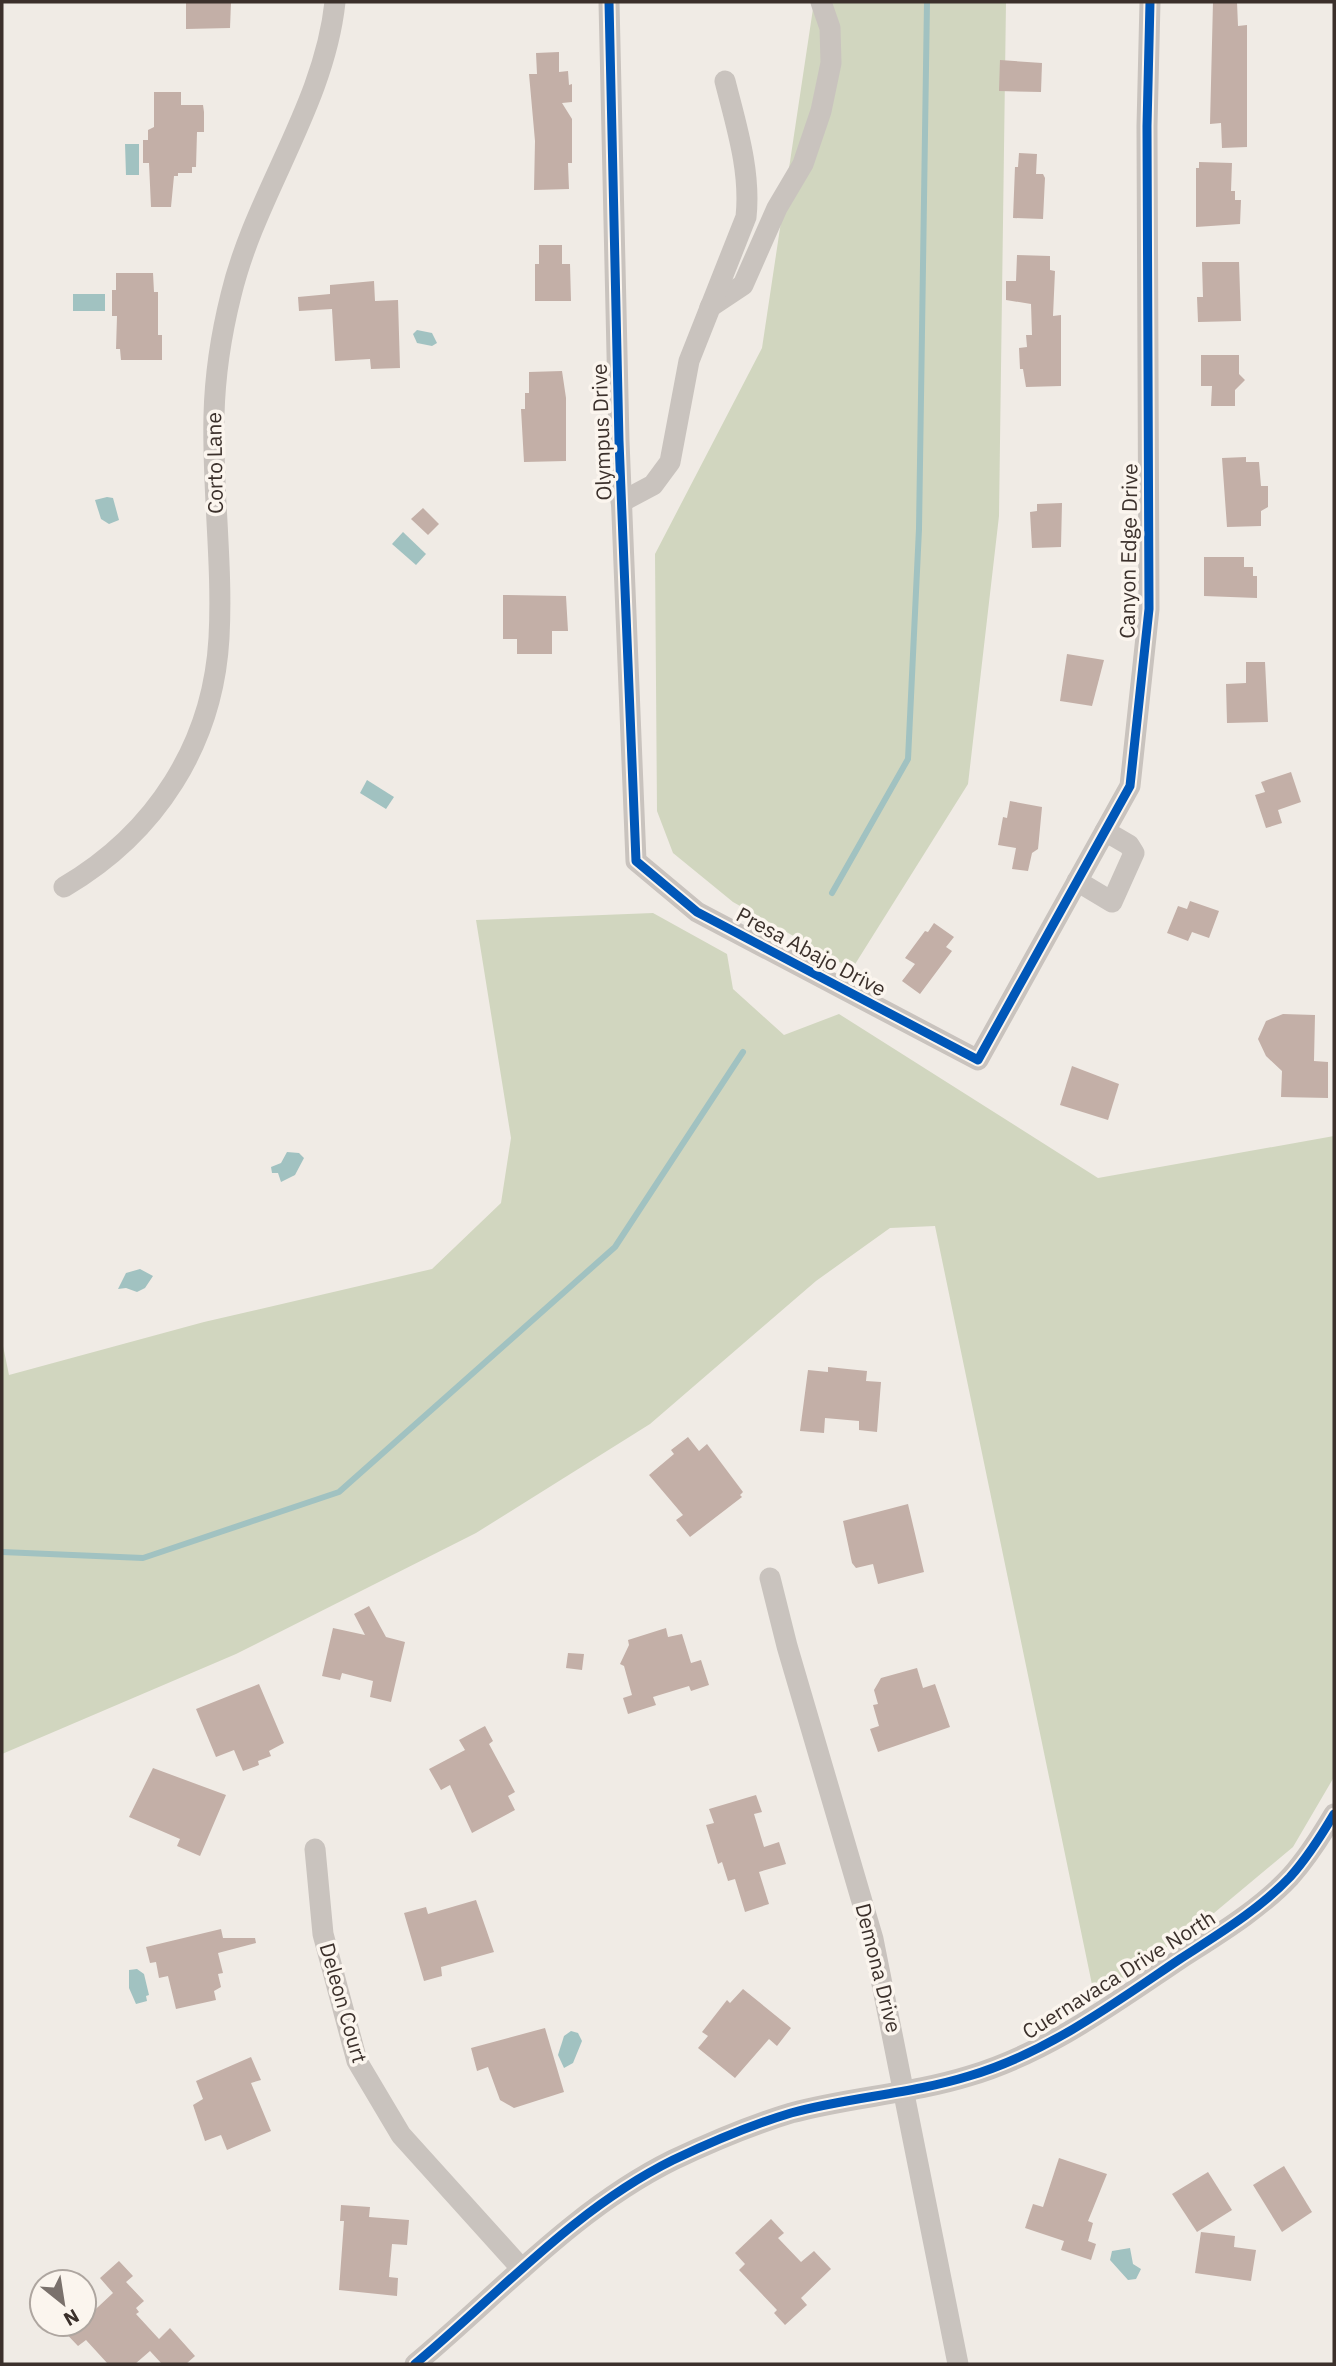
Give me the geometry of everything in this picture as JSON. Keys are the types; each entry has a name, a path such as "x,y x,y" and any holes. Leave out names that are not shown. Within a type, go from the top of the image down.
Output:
{"street":[{"name":"Corto Lane","path":"64,887 93,870 121,847 159,806 178,778 205,717 215,673 219,635 214,416 223,331 248,241 318,76 335,2"},
{"name":"Olympus Drive","path":"609,2 621,502 636,861"},
{"path":"710,307 744,285 777,208 803,164 821,111 831,63 830,28 821,2"},
{"name":"Canyon Edge Drive","path":"978,1060 1130,786 1149,609 1147,126 1150,2"},
{"path":"621,502 653,485 670,462 689,361 746,217 748,197 745,167 724,81"},
{"path":"1077,881 1112,902 1134,853 1129,845 1105,831"},
{"name":"Presa Abajo Drive","path":"636,861 697,912 978,1060"},
{"name":"Demona Drive","path":"770,1578 787,1646 873,1939 958,2364"},
{"name":"Cuernavaca Drive North","path":"415,2364 574,2224 619,2192 672,2161 730,2134 793,2113 905,2091 1009,2063 1100,2013 1258,1904 1289,1878 1334,1814"},
{"name":"Deleon Court","path":"315,1849 323,1934 357,2061 401,2136 522,2269"}],"green space":[{"path":"814,2 1006,2 999,516 968,784 852,969 733,902 673,853 657,811 655,554 762,348"},
{"path":"653,913 727,954 733,989 784,1035 839,1014 1098,1178 1334,1136 1334,1777 1293,1847 1214,1913 1095,1999 935,1226 890,1228 816,1281 650,1424 476,1533 236,1654 2,1754 2,1341 9,1375 204,1322 432,1269 501,1203 511,1138 476,920"}],"water":[{"path":"125,144 139,144 139,175 126,175"},
{"path":"73,294 105,294 105,311 73,311"},
{"path":"417,330 432,333 437,343 432,346 417,343 413,334"},
{"path":"113,498 119,520 109,524 101,519 95,500"},
{"path":"403,532 426,554 416,565 392,544"},
{"path":"367,780 394,797 386,809 360,793"},
{"path":"287,1152 299,1153 304,1158 295,1175 281,1182 278,1173 272,1173 271,1167 281,1163"},
{"path":"140,1269 153,1276 145,1288 137,1292 126,1288 118,1289 126,1273"},
{"path":"137,1969 144,1974 149,1995 146,1996 147,2001 136,2004 129,1988 129,1970"},
{"path":"571,2031 578,2033 582,2041 573,2063 564,2068 558,2055 564,2036"},
{"path":"1130,2248 1133,2264 1141,2269 1136,2279 1128,2280 1110,2260 1112,2251"}],"building":[{"path":"186,2 231,2 230,28 186,29"},
{"path":"1213,2 1237,2 1238,26 1247,25 1247,147 1222,148 1221,123 1210,124"},
{"path":"559,52 559,72 568,71 569,85 572,84 572,102 562,103 572,119 572,163 568,163 569,189 534,190 535,141 529,74 537,74 536,53"},
{"path":"1000,60 1042,63 1041,92 999,91"},
{"path":"154,92 181,92 181,105 203,105 204,132 197,132 196,167 192,167 192,173 178,173 178,176 174,176 171,207 151,207 149,163 143,163 143,140 148,140 148,130 154,127"},
{"path":"1019,153 1037,154 1036,174 1043,174 1045,178 1043,219 1013,218 1015,167 1018,167"},
{"path":"1199,162 1232,163 1231,191 1235,191 1235,200 1241,200 1240,224 1196,227 1196,168 1199,168"},
{"path":"539,245 562,245 562,264 570,264 571,301 535,301 535,264 539,264"},
{"path":"1017,255 1050,256 1050,270 1055,271 1053,316 1061,315 1061,386 1026,387 1023,369 1020,369 1019,348 1027,347 1026,335 1032,335 1031,304 1006,300 1006,281 1016,281"},
{"path":"1202,262 1239,262 1241,321 1198,322 1197,297 1203,297"},
{"path":"116,273 153,273 154,292 158,292 158,335 162,335 162,360 121,360 120,349 116,349 117,316 112,316 112,290 116,290"},
{"path":"374,281 375,301 398,300 400,368 371,369 370,359 335,361 332,309 299,311 298,297 330,294 330,285"},
{"path":"1201,355 1239,355 1239,374 1245,380 1235,390 1235,406 1211,406 1212,386 1201,386"},
{"path":"562,371 566,398 566,461 524,462 521,409 525,409 525,393 529,393 529,372"},
{"path":"1246,457 1246,462 1259,462 1261,486 1268,486 1268,507 1261,511 1261,526 1227,527 1222,458"},
{"path":"1062,503 1061,547 1032,548 1030,512 1037,511 1037,504"},
{"path":"423,508 439,524 428,535 411,519"},
{"path":"1204,557 1244,557 1244,567 1253,567 1253,576 1257,576 1257,598 1204,596"},
{"path":"503,595 566,596 568,631 552,631 552,654 517,654 517,639 503,639"},
{"path":"1067,654 1104,660 1092,706 1060,701"},
{"path":"1246,662 1265,662 1268,722 1227,723 1226,684 1246,683"},
{"path":"1291,772 1301,802 1278,810 1282,823 1266,828 1255,795 1265,792 1261,782"},
{"path":"1010,801 1042,807 1038,849 1032,853 1028,871 1012,869 1016,848 998,845 1003,817 1007,818"},
{"path":"1190,901 1219,911 1209,938 1192,932 1188,941 1167,933 1178,906 1187,909"},
{"path":"934,923 954,937 946,947 952,951 920,994 902,981 915,964 905,958"},
{"path":"1283,1014 1315,1015 1314,1061 1328,1062 1328,1098 1281,1097 1282,1071 1266,1056 1258,1039 1266,1021"},
{"path":"1072,1066 1119,1084 1108,1120 1060,1105"},
{"path":"828,1367 867,1371 866,1381 881,1382 877,1432 859,1430 859,1421 825,1418 824,1433 800,1431 808,1370 828,1372"},
{"path":"688,1437 699,1451 707,1444 743,1492 740,1495 742,1497 690,1537 676,1520 683,1515 649,1475 674,1454 671,1450"},
{"path":"908,1504 924,1572 878,1584 873,1564 856,1568 852,1563 843,1521"},
{"path":"369,1606 386,1637 405,1642 391,1702 370,1697 373,1681 342,1673 340,1680 322,1676 333,1628 365,1635 354,1614"},
{"path":"666,1628 668,1637 682,1634 691,1663 701,1660 709,1685 691,1691 689,1686 653,1697 656,1705 628,1714 623,1698 632,1695 624,1666 620,1664 629,1645 628,1640"},
{"path":"568,1653 584,1654 582,1670 566,1668"},
{"path":"917,1668 923,1688 935,1684 950,1727 878,1752 870,1729 879,1726 873,1705 878,1704 874,1690 881,1678"},
{"path":"259,1684 284,1743 269,1751 271,1756 258,1761 259,1765 243,1771 234,1750 216,1757 196,1709"},
{"path":"485,1726 493,1741 489,1744 515,1792 508,1796 515,1810 472,1833 450,1785 441,1790 429,1769 465,1750 459,1740"},
{"path":"153,1768 226,1795 200,1856 177,1846 180,1839 129,1817"},
{"path":"756,1795 762,1812 754,1814 764,1847 779,1842 786,1864 759,1872 769,1904 745,1912 735,1879 728,1881 722,1862 718,1864 706,1825 714,1823 709,1809"},
{"path":"476,1900 494,1952 441,1967 442,1976 424,1981 404,1913 426,1907 428,1914"},
{"path":"221,1929 223,1938 255,1938 256,1943 218,1953 223,1973 218,1974 221,1987 214,1991 216,2000 176,2009 168,1976 159,1978 156,1962 150,1963 146,1947"},
{"path":"743,1989 791,2028 777,2046 769,2039 735,2078 698,2048 708,2036 702,2032 727,2000 730,2003"},
{"path":"545,2028 564,2092 514,2108 500,2100 488,2067 477,2071 471,2048"},
{"path":"251,2057 261,2080 251,2083 271,2131 227,2150 221,2135 205,2141 193,2105 203,2099 196,2081"},
{"path":"1059,2158 1107,2174 1088,2221 1093,2223 1088,2241 1096,2244 1091,2260 1061,2250 1064,2241 1025,2228 1033,2204 1043,2207"},
{"path":"1284,2166 1312,2212 1282,2232 1253,2185"},
{"path":"1208,2172 1232,2210 1197,2232 1172,2194"},
{"path":"341,2205 370,2207 369,2217 409,2220 407,2245 392,2244 389,2277 398,2278 397,2296 339,2290 344,2221 340,2221"},
{"path":"771,2219 784,2233 778,2238 801,2262 814,2251 831,2269 801,2298 807,2305 785,2325 774,2313 777,2310 739,2270 745,2264 735,2253"},
{"path":"1201,2232 1235,2236 1234,2247 1256,2250 1251,2281 1195,2273"},
{"path":"119,2261 133,2276 126,2282 144,2301 136,2308 139,2312 136,2314 159,2339 170,2328 195,2356 186,2364 162,2364 150,2351 135,2364 108,2364 86,2340 78,2346 70,2338 98,2338 98,2307 113,2293 100,2278"}],"waterway":[{"path":"832,893 908,759 919,529 927,2"},
{"path":"2,1552 143,1558 339,1492 615,1247 743,1052"}],"cycle path":[{"path":"609,2 619,441 636,861 697,912 978,1060 1130,786 1149,609 1147,126 1150,2"},
{"path":"415,2364 570,2228 637,2180 673,2160 731,2134 791,2113 969,2076 1025,2054 1079,2026 1223,1931 1265,1900 1296,1870 1334,1814"}]}
